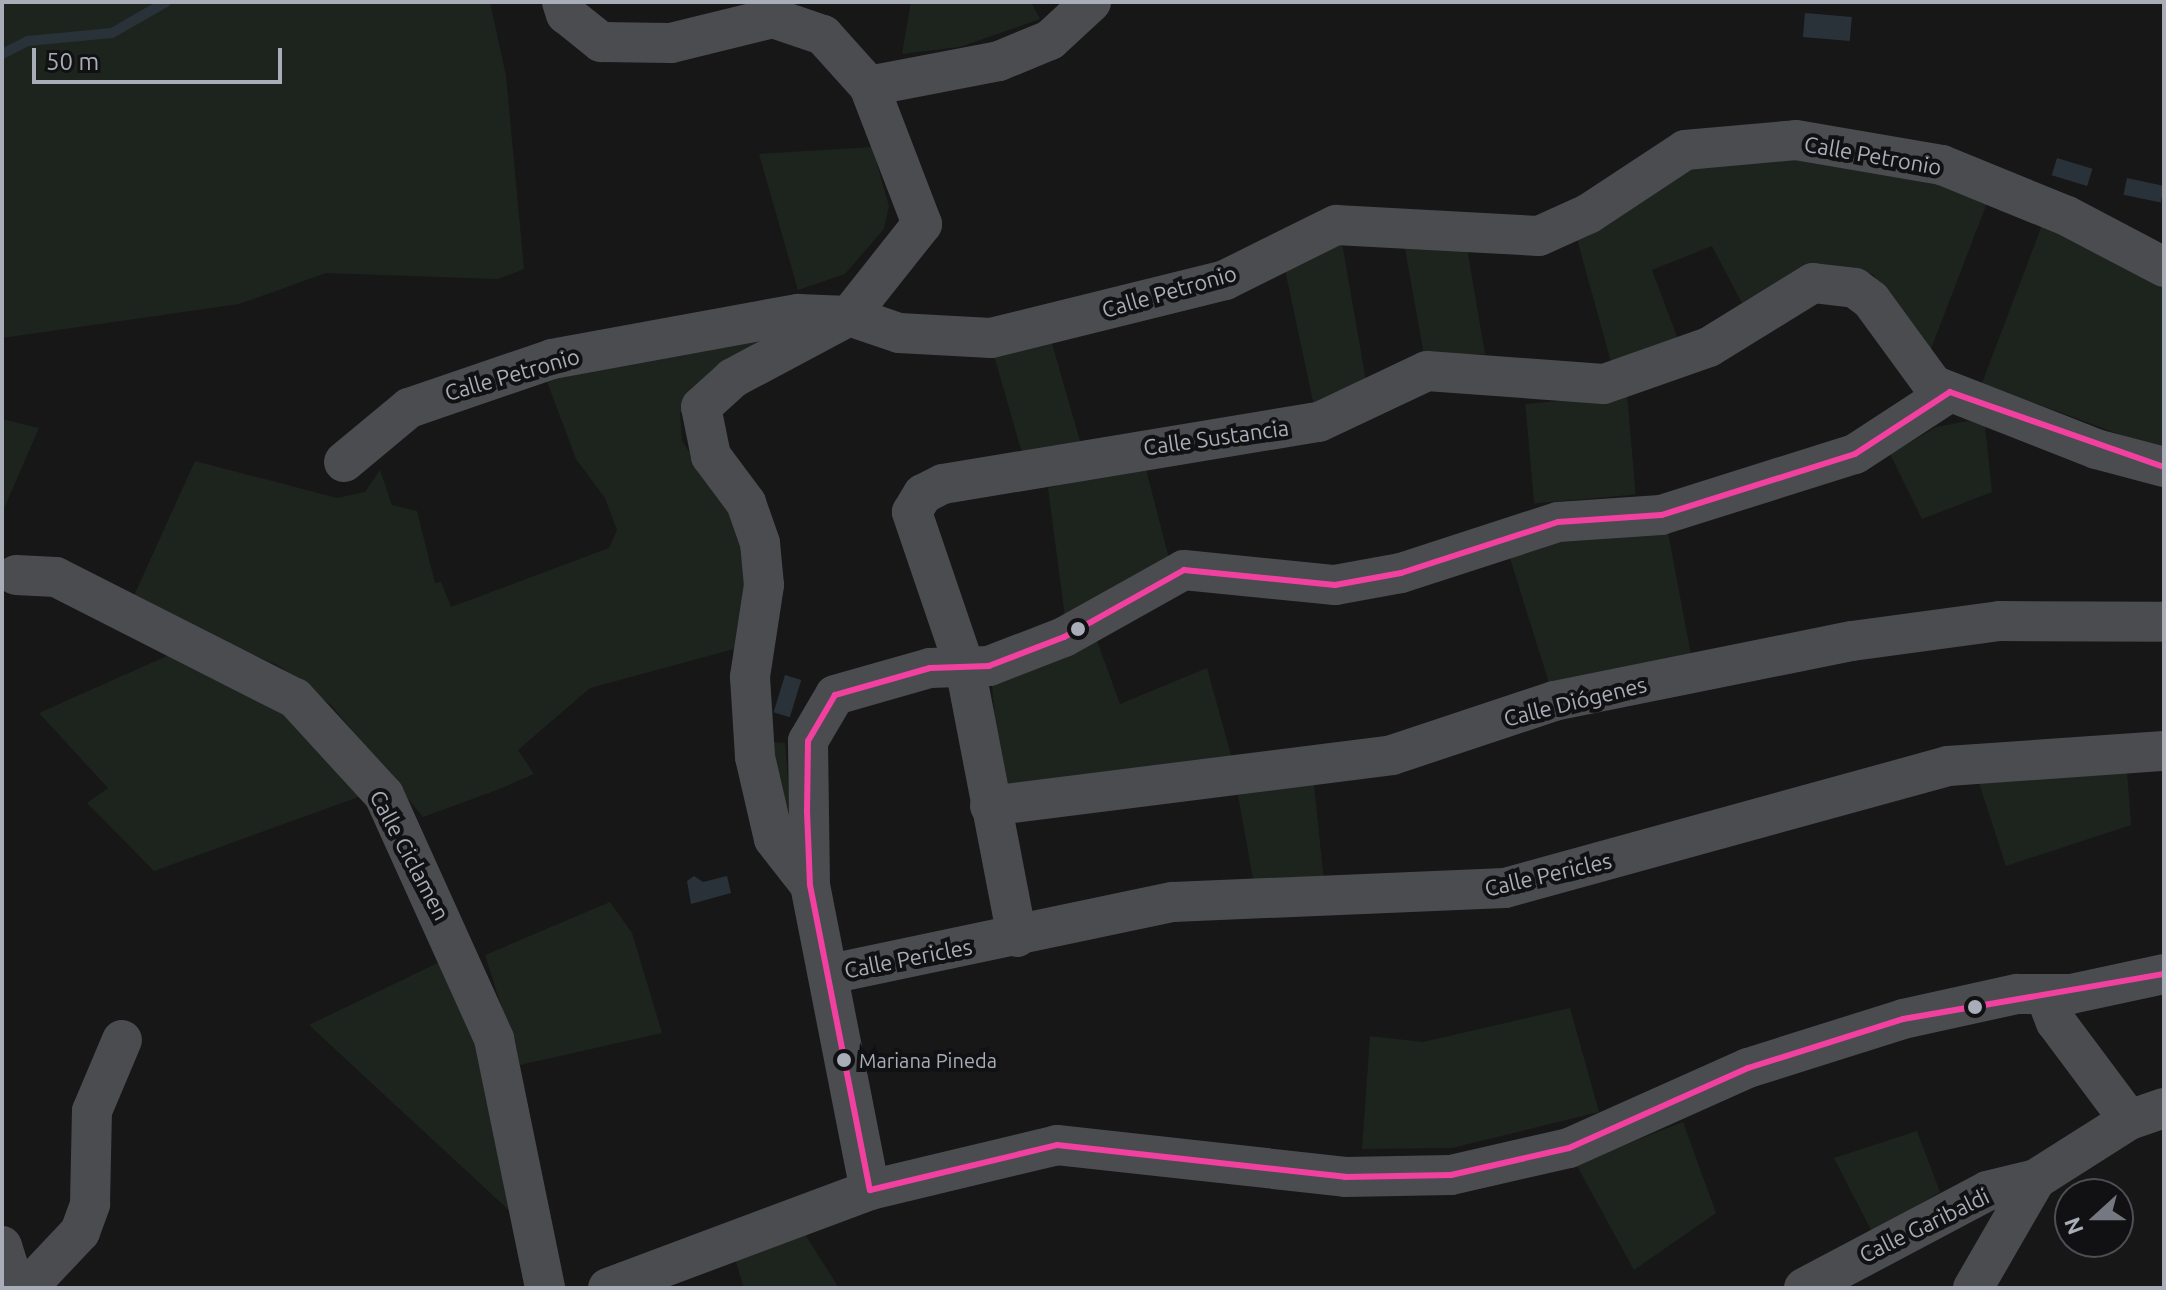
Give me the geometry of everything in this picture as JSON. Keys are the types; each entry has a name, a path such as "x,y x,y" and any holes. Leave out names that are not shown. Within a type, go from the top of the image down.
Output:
{"street":[{"path":"562,2 566,14 601,42 671,43 773,18 800,22 823,35 869,86 922,224 849,316 733,378 701,407 711,456 746,503 760,543 764,585 750,677 755,757 774,839 810,885"},
{"path":"869,86 999,61 1050,40 1091,2"},
{"name":"Calle Petronio","path":"344,462 368,437 449,389 552,359 798,314 849,316 899,333 991,338 1225,280 1336,225 1539,236 1588,214 1685,150 1796,140 1942,165 2067,216 2164,267"},
{"name":"Calle Sustancia","path":"1017,937 966,671 912,512 923,494 943,484 1319,422 1427,371 1604,384 1709,347 1813,283 1855,288 1871,300 1917,372 1950,392 2164,467"},
{"path":"870,1190 830,974 810,885 808,741 816,716 835,695 871,681 930,668 966,671 1064,637 1184,570 1335,585 1401,573 1558,522 1661,515 1855,454 1950,392"},
{"name":"Calle Ciclamen","path":"16,575 56,577 295,698 384,795 429,880 494,1039 545,1288"},
{"name":"Calle Diógenes","path":"990,806 1392,755 1554,701 1852,641 2000,621 2164,622"},
{"name":"Calle Pericles","path":"830,974 1173,902 1505,888 1948,766 2164,751"},
{"path":"608,1288 653,1281 870,1190 1057,1145 1345,1177 1451,1175 1569,1148 1748,1068 1903,1019 2164,974"},
{"name":"Calle Garibaldi","path":"1804,1288 1987,1191 2036,1179 2146,1114 2056,1022 2045,994"},
{"path":"27,1288 80,1232 90,1204 92,1111 122,1040"},
{"path":"1973,1288 2036,1179"},
{"path":"2,1246 15,1288"}],"shaded area":[{"path":"2,2 490,2 506,76 524,269 498,279 326,273 239,304 2,338"},
{"path":"911,2 1031,2 1040,19 960,47 902,54"},
{"path":"1805,13 1852,17 1850,41 1803,37"},
{"path":"872,147 889,206 884,229 845,274 798,290 759,154"},
{"path":"1841,158 1990,195 1929,354 1873,274 1809,264 1742,303 1712,246 1652,270 1679,342 1611,362 1577,239 1694,162"},
{"path":"2057,158 2092,169 2087,186 2052,175"},
{"path":"2127,178 2164,186 2161,203 2123,195"},
{"path":"2044,220 2164,283 2164,451 1982,383"},
{"path":"1342,243 1366,381 1314,406 1284,265"},
{"path":"1404,243 1467,248 1485,354 1424,355"},
{"path":"799,331 694,393 680,413 682,441 738,524 747,605 734,649 590,688 518,750 534,774 497,790 423,817 332,706 281,667 132,600 195,461 337,498 365,492 380,470 392,505 417,511 435,583 441,582 451,607 609,548 617,530 605,498 576,459 545,376"},
{"path":"1051,340 1081,444 1024,460 994,356"},
{"path":"1627,395 1636,495 1534,504 1525,404"},
{"path":"2,419 39,428 2,513"},
{"path":"1968,421 1985,425 1992,492 1922,519 1890,454 1936,427"},
{"path":"1144,462 1170,562 1065,617 1048,488"},
{"path":"1667,527 1691,655 1550,686 1508,552 1558,537"},
{"path":"1097,641 1120,704 1207,668 1232,759 1008,789 999,771 992,685"},
{"path":"169,655 286,710 364,795 154,871 87,803 108,788 39,713"},
{"path":"785,675 801,680 790,717 774,712"},
{"path":"772,742 785,743 793,845"},
{"path":"2127,771 2131,825 2006,866 1976,774"},
{"path":"1314,784 1324,882 1253,879 1238,795"},
{"path":"694,876 703,882 727,876 731,893 691,904 687,881"},
{"path":"610,902 632,933 662,1033 520,1065 485,955"},
{"path":"448,958 478,1026 512,1213 309,1025"},
{"path":"1570,1008 1599,1112 1452,1148 1362,1149 1370,1036 1423,1042"},
{"path":"1683,1122 1716,1213 1634,1270 1576,1164"},
{"path":"1917,1131 1940,1192 1872,1232 1834,1158"},
{"path":"801,1228 839,1288 744,1288 734,1256"}],"waterway":[{"path":"2,54 28,41 112,33 166,2"}],"transit line":[{"path":"2164,467 1950,392 1855,454 1661,515 1558,522 1401,573 1335,585 1184,570 1064,637 989,666 930,668 835,695 808,741 807,811 810,885 870,1190 1057,1145 1345,1177 1451,1175 1569,1148 1748,1068 1903,1019 2164,974"}],"place":[{"name":"Mariana Pineda","path":"844,1060"}]}
